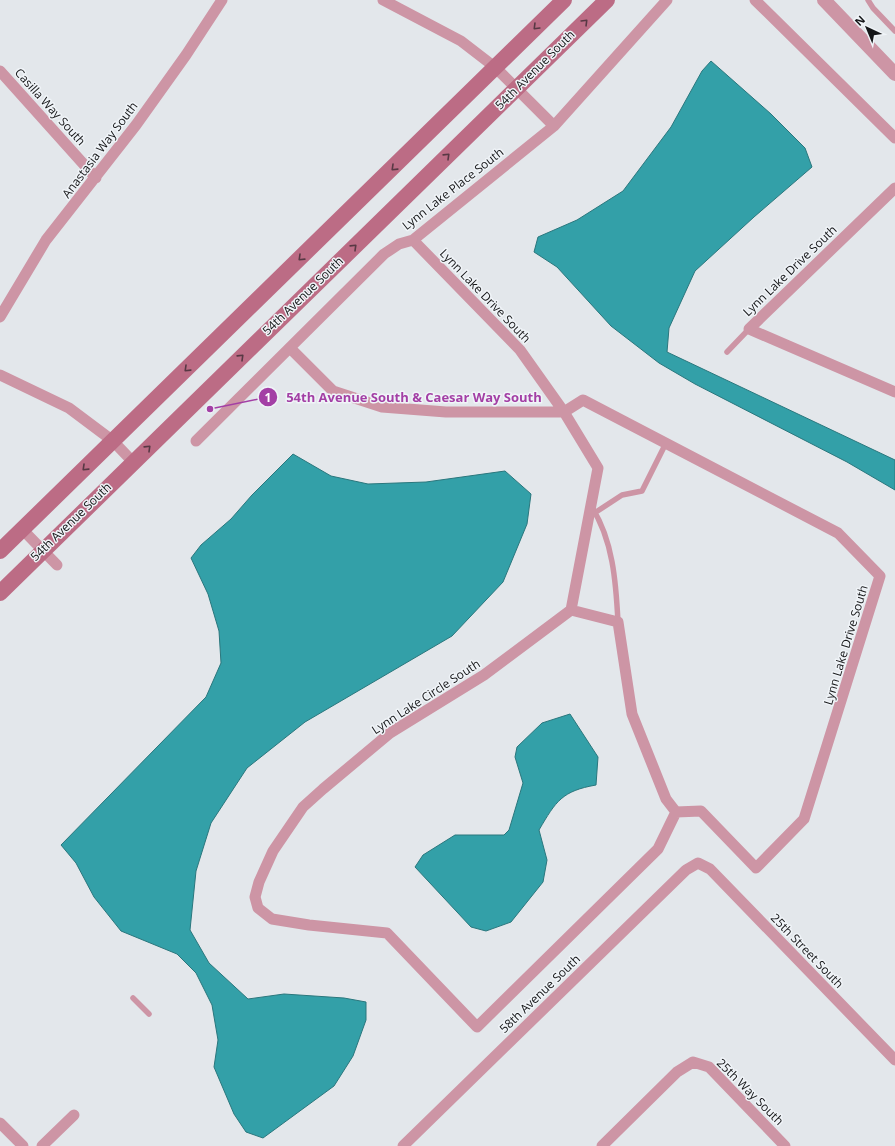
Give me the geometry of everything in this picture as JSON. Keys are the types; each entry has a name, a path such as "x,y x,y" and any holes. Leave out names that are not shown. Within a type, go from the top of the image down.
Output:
{"main road":[{"path":"0,551 564,0"},
{"name":"54th Avenue South","path":"0,593 607,0"}],"street":[{"name":"Anastasia Way South","path":"0,317 46,240 96,178 186,55 222,0"},
{"path":"383,0 462,41 496,68 554,126"},
{"name":"Lynn Lake Place South","path":"196,441 384,254 399,244 413,240 554,126 667,0"},
{"path":"755,0 895,138"},
{"path":"830,2 895,74"},
{"name":"Casilla Way South","path":"0,71 96,178"},
{"name":"Lynn Lake Drive South","path":"895,188 749,329 895,392"},
{"name":"Lynn Lake Drive South","path":"413,240 520,350 564,412 598,468 593,508 571,610"},
{"path":"290,348 333,391 382,408 446,412 564,412"},
{"path":"0,375 69,408 113,441 133,462"},
{"name":"Lynn Lake Drive South","path":"564,412 583,400 666,443 838,533 880,576 804,819 756,868 701,811 676,812"},
{"path":"22,529 57,565"},
{"path":"571,610 618,622 632,714 666,799 676,812"},
{"name":"Lynn Lake Circle South","path":"571,610 484,675 390,733 323,789 304,808 273,851 259,882 255,897 258,908 272,919 309,926 387,933 477,1027 658,849 676,812"},
{"name":"25th Street South","path":"698,863 710,869 895,1060"},
{"name":"58th Avenue South","path":"403,1146 686,870 698,863"},
{"name":"25th Way South","path":"602,1146 677,1072 693,1062 709,1067 785,1146"},
{"path":"42,1146 74,1114"},
{"path":"0,1123 23,1146"}],"lane":[{"path":"868,0 873,8 895,31"},
{"path":"727,352 749,329"},
{"path":"618,622 616,580 601,520 593,508 622,495 642,491 666,443"},
{"path":"133,998 149,1014"}],"water":[{"path":"711,61 771,114 805,148 812,167 695,271 669,328 667,352 895,460 895,490 847,462 695,384 659,363 611,326 557,267 534,252 538,237 577,220 623,191 671,127 702,71"},
{"path":"293,454 331,476 368,484 426,482 505,471 531,494 527,524 503,582 452,636 305,722 247,768 211,823 196,871 190,930 209,963 248,999 284,994 344,998 366,1002 366,1020 353,1056 334,1086 263,1138 246,1132 234,1114 214,1067 218,1040 212,1005 196,973 177,954 121,931 94,897 76,863 61,845 206,697 221,663 219,631 208,594 191,558 201,545 231,519 252,495"},
{"path":"570,714 598,757 596,785 584,787 568,794 561,799 545,820 539,830 547,860 543,882 511,922 486,931 471,927 415,867 423,855 455,835 504,835 509,830 523,783 515,757 517,747 542,723"}],"place":[{"name":"54th Avenue South & Caesar Way South","path":"210,409"}]}
